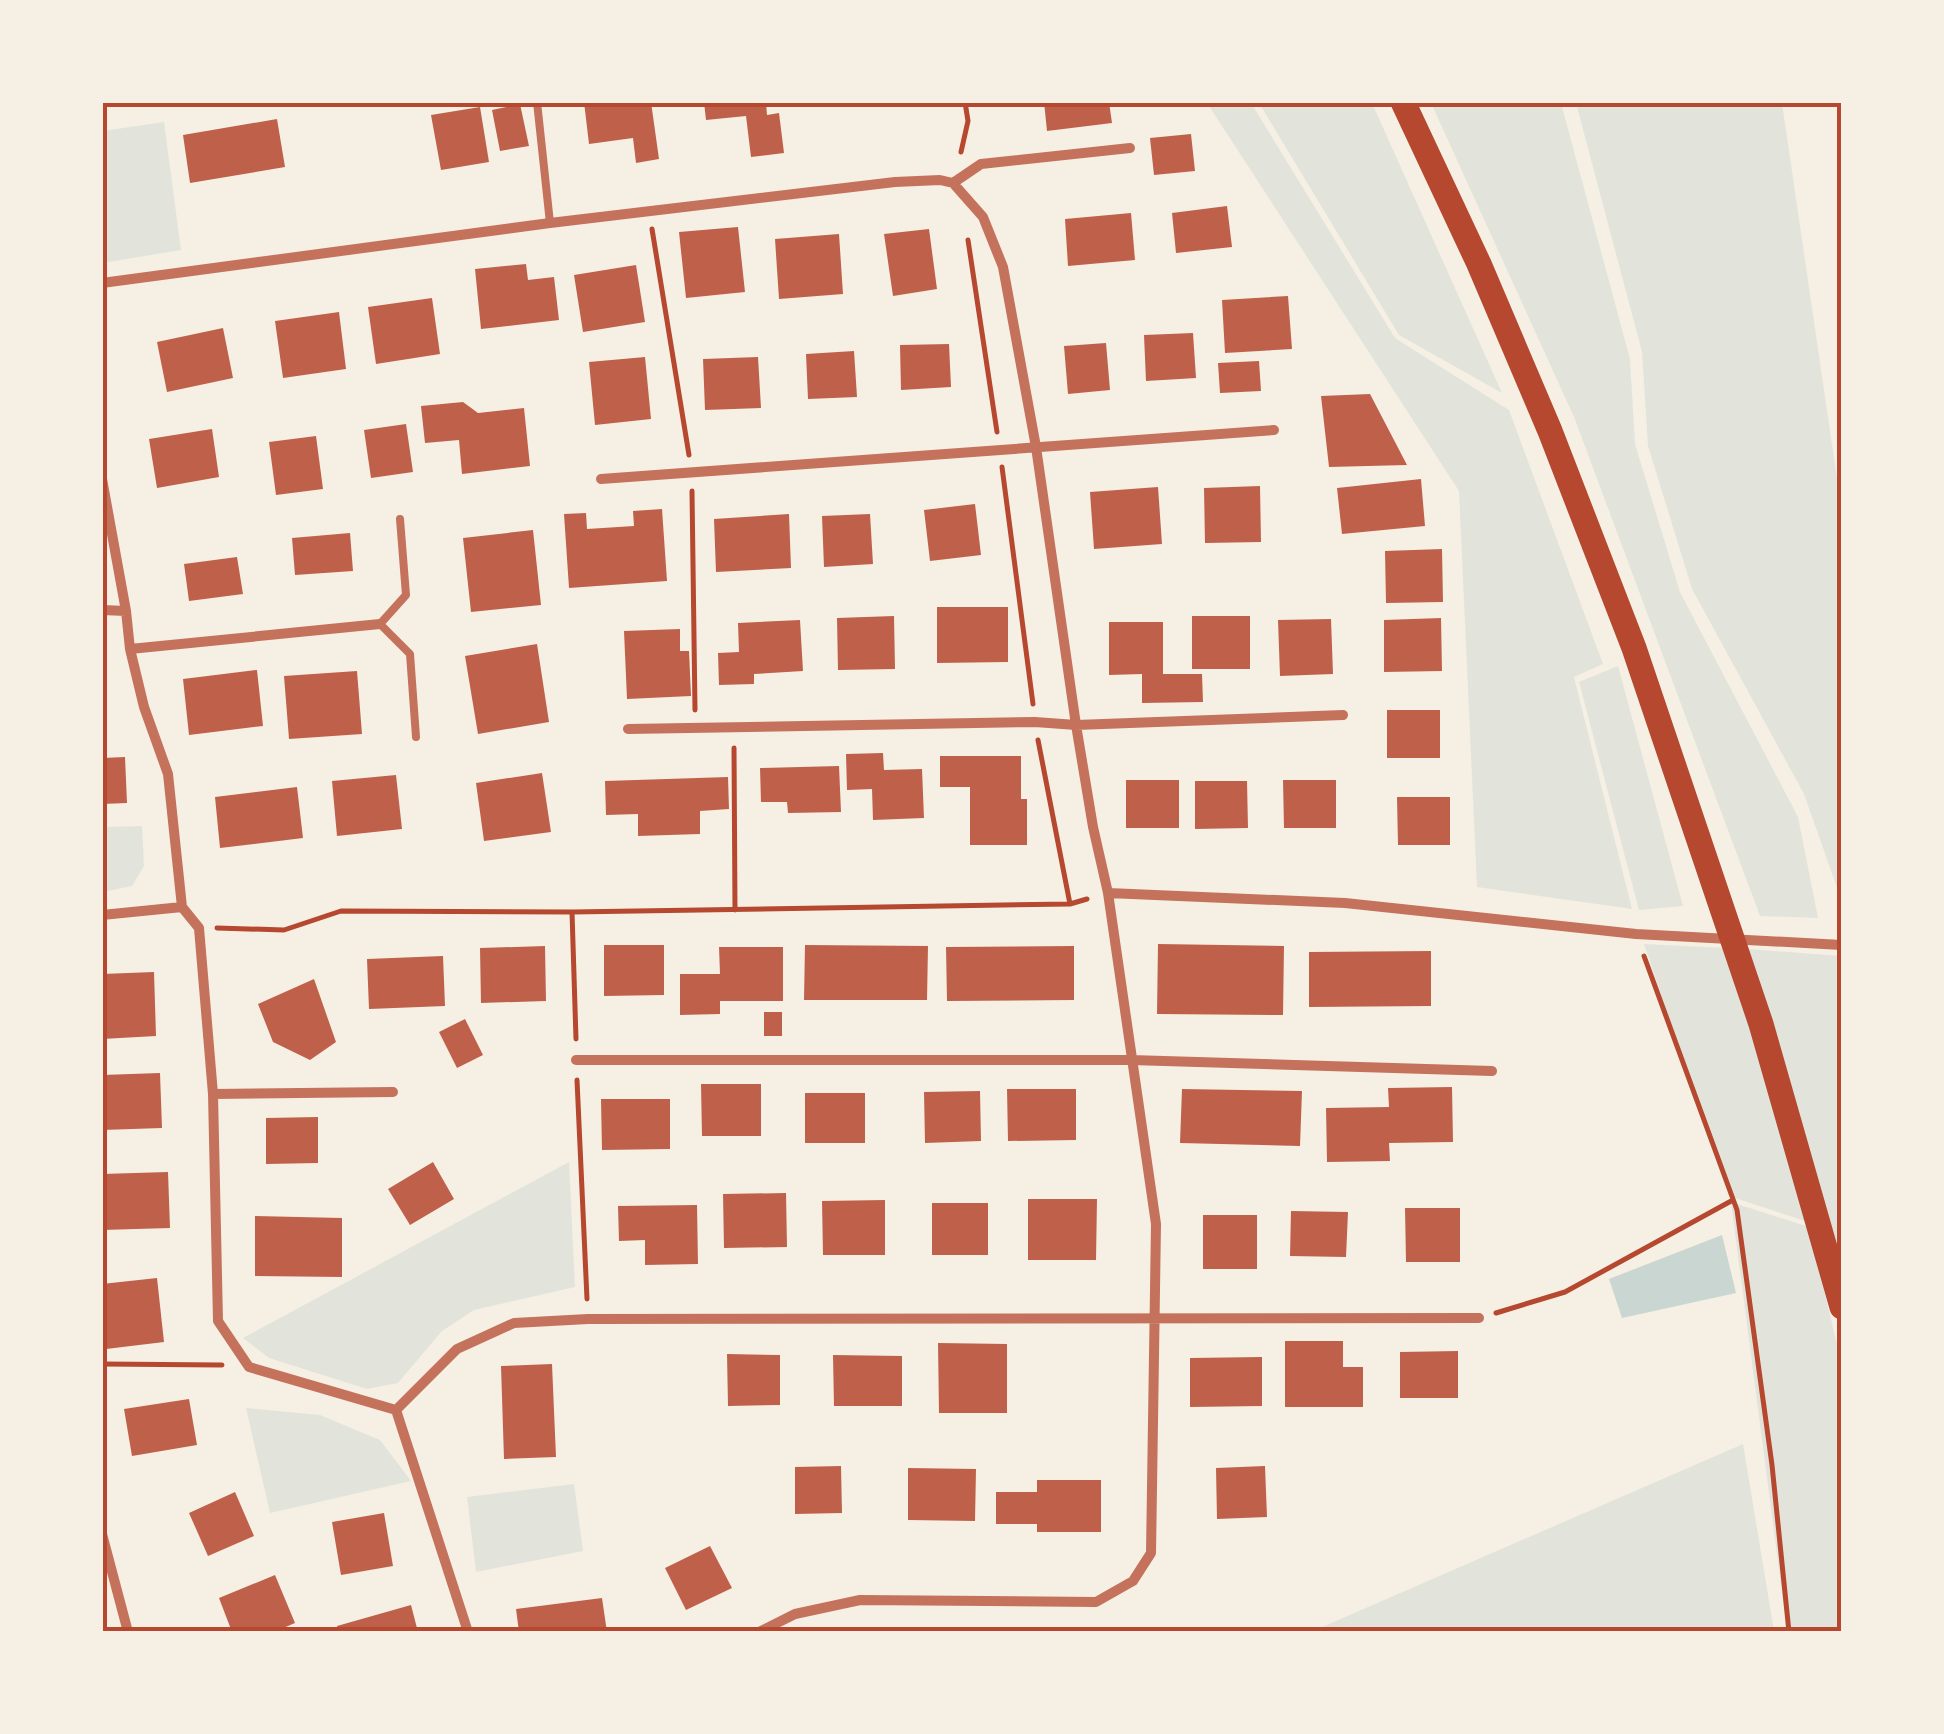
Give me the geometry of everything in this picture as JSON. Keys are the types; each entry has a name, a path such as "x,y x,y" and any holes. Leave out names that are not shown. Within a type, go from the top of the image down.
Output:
{"main road":[{"path":"1403,102 1479,264 1550,431 1634,648 1760,1024 1842,1307"}],"street":[{"path":"954,183 981,164 1130,148"},
{"path":"102,283 896,182 954,183 983,217 1003,267 1036,447 1076,725 1108,892 1156,1224 1151,1553 1133,1581 1096,1602 860,1600 796,1614 758,1632"},
{"path":"602,479 1274,430"},
{"path":"102,479 130,649 144,707 168,774 182,908 199,928 213,1094 218,1321 250,1366 396,1410"},
{"path":"102,610 126,611"},
{"path":"130,649 380,624"},
{"path":"628,729 1035,722 1076,725 1343,715"},
{"path":"1108,892 1346,903 1636,934 1842,946"},
{"path":"102,915 182,908"},
{"path":"576,1060 1132,1060 1492,1071"},
{"path":"213,1094 393,1092"},
{"path":"396,1410 456,1349 514,1323 588,1319 1479,1318"},
{"path":"396,1410 468,1632"},
{"path":"102,1534 108,1580 128,1632"}],"lane":[{"path":"537,102 550,223"},
{"path":"400,518 406,595 380,624 410,654 416,737"}],"path":[{"path":"954,183 968,121 965,102"},
{"path":"649,211 692,472 695,728"},
{"path":"199,928 284,930 341,911 572,912 1070,904 1035,722 968,236"},
{"path":"734,728 735,910"},
{"path":"572,912 588,1319"},
{"path":"1636,934 1737,1210 1772,1465 1788,1632"},
{"path":"1479,1318 1564,1292 1733,1200"},
{"path":"102,1364 250,1366"}],"shaded area":[{"path":"1207,103 1251,103 1395,338 1509,410 1603,664 1574,677 1632,909 1477,887 1459,491"},
{"path":"1259,103 1372,103 1502,393 1399,335"},
{"path":"1431,103 1561,103 1630,359 1635,444 1680,592 1798,817 1818,918 1760,916 1574,417"},
{"path":"1576,103 1782,103 1841,506 1841,899 1804,794 1692,589 1648,446 1642,352"},
{"path":"164,122 181,250 103,263 103,131"},
{"path":"1618,666 1683,906 1639,910 1579,682"},
{"path":"142,826 144,866 132,886 103,892 103,827"},
{"path":"1644,944 1727,948 1808,1222 1729,1196"},
{"path":"1747,949 1841,956 1841,1281"},
{"path":"569,1162 575,1287 474,1310 442,1331 398,1383 367,1389 269,1358 243,1338"},
{"path":"1731,1202 1809,1227 1841,1361 1841,1631 1787,1631"},
{"path":"1722,1235 1736,1293 1622,1318 1609,1279"},
{"path":"246,1408 320,1415 380,1440 411,1481 270,1513"},
{"path":"1743,1444 1774,1631 1313,1631"},
{"path":"574,1484 583,1551 476,1572 467,1497"}],"building":[{"path":"584,102 651,102 659,159 636,163 633,138 589,144"},
{"path":"704,102 766,102 767,115 779,113 784,153 751,157 746,116 706,120"},
{"path":"1044,102 1109,102 1112,123 1047,131"},
{"path":"520,104 529,146 500,151 492,110"},
{"path":"480,107 489,162 441,170 431,115"},
{"path":"277,119 285,167 190,183 183,135"},
{"path":"1191,134 1195,171 1154,175 1150,138"},
{"path":"1227,206 1232,247 1176,253 1172,213"},
{"path":"1131,213 1135,260 1068,266 1065,219"},
{"path":"738,227 745,292 686,298 679,232"},
{"path":"929,229 937,289 893,296 884,234"},
{"path":"839,234 843,294 779,299 775,239"},
{"path":"526,264 528,280 554,277 559,320 481,329 475,269"},
{"path":"636,265 645,322 583,332 574,275"},
{"path":"1288,296 1292,349 1225,353 1222,300"},
{"path":"432,298 440,354 376,364 368,307"},
{"path":"339,312 346,369 283,378 275,321"},
{"path":"223,328 233,378 167,392 157,342"},
{"path":"1193,333 1196,378 1146,381 1144,335"},
{"path":"1106,343 1110,390 1068,394 1064,346"},
{"path":"949,344 951,387 901,390 900,345"},
{"path":"854,351 857,397 808,399 806,354"},
{"path":"645,357 651,419 595,425 589,362"},
{"path":"758,357 761,408 705,410 703,359"},
{"path":"1259,361 1261,391 1220,393 1218,363"},
{"path":"1370,394 1407,465 1329,467 1321,396"},
{"path":"463,402 478,413 524,408 530,466 462,474 459,440 425,443 421,406"},
{"path":"406,424 413,472 371,478 364,430"},
{"path":"212,429 219,477 157,488 149,439"},
{"path":"316,436 323,489 276,495 269,442"},
{"path":"1421,479 1425,526 1342,534 1337,488"},
{"path":"1260,486 1261,542 1205,543 1204,488"},
{"path":"1158,487 1162,544 1094,549 1090,492"},
{"path":"975,504 981,555 930,561 924,510"},
{"path":"662,509 667,581 569,588 564,514 586,513 587,529 634,526 633,511"},
{"path":"789,514 791,568 716,572 714,519"},
{"path":"870,514 873,564 824,567 822,516"},
{"path":"533,530 541,605 471,612 463,538"},
{"path":"350,533 353,571 295,575 292,538"},
{"path":"1442,549 1443,602 1386,603 1385,551"},
{"path":"237,557 243,594 189,601 184,564"},
{"path":"937,607 1008,607 1008,662 937,663"},
{"path":"894,616 895,669 838,670 837,618"},
{"path":"1192,616 1250,616 1250,669 1192,669"},
{"path":"1441,618 1442,671 1384,672 1384,620"},
{"path":"1331,619 1333,674 1280,676 1278,620"},
{"path":"800,620 803,671 754,674 754,684 719,685 718,653 739,652 738,623"},
{"path":"1109,622 1163,622 1163,674 1202,674 1203,702 1142,703 1142,674 1109,675"},
{"path":"680,629 680,651 689,651 691,696 627,699 624,631"},
{"path":"537,644 549,722 478,734 465,656"},
{"path":"257,670 263,726 189,735 183,679"},
{"path":"357,671 362,734 289,739 284,676"},
{"path":"1387,710 1440,710 1440,758 1387,758"},
{"path":"883,753 884,770 922,769 924,818 873,820 872,789 847,790 846,754"},
{"path":"940,756 1021,756 1021,799 1027,799 1027,845 970,845 970,787 940,787"},
{"path":"125,757 127,803 102,804 102,758"},
{"path":"839,766 841,812 788,813 787,802 761,802 760,768"},
{"path":"542,773 551,832 484,841 476,783"},
{"path":"396,775 402,829 337,836 332,781"},
{"path":"728,777 729,809 700,811 700,834 638,836 638,814 606,815 605,781"},
{"path":"1126,780 1179,780 1179,828 1126,828"},
{"path":"1283,780 1336,780 1336,828 1284,828"},
{"path":"1195,781 1247,781 1248,828 1195,829"},
{"path":"297,787 303,838 220,848 215,797"},
{"path":"1397,797 1450,797 1450,845 1398,845"},
{"path":"1158,944 1284,946 1283,1015 1157,1014"},
{"path":"604,945 664,945 664,995 604,996"},
{"path":"805,945 928,946 927,1000 804,1000"},
{"path":"545,946 546,1001 481,1003 480,948"},
{"path":"1074,946 1074,1000 947,1001 946,947"},
{"path":"719,947 783,947 783,1001 720,1001 720,1014 680,1015 680,974 720,974"},
{"path":"1431,951 1431,1006 1309,1007 1309,952"},
{"path":"443,956 445,1006 369,1009 367,959"},
{"path":"154,972 156,1036 102,1039 102,974"},
{"path":"314,979 336,1042 310,1060 273,1042 258,1004"},
{"path":"764,1012 782,1012 782,1036 764,1036"},
{"path":"465,1019 483,1055 457,1068 439,1032"},
{"path":"160,1073 162,1128 102,1130 102,1075"},
{"path":"701,1084 761,1084 761,1136 702,1136"},
{"path":"1452,1087 1453,1142 1389,1143 1390,1161 1327,1162 1326,1108 1389,1107 1388,1088"},
{"path":"1007,1089 1076,1089 1076,1140 1008,1141"},
{"path":"1182,1089 1302,1091 1300,1146 1180,1143"},
{"path":"980,1091 981,1141 925,1143 924,1092"},
{"path":"805,1093 865,1093 865,1143 805,1143"},
{"path":"601,1099 670,1099 670,1149 602,1150"},
{"path":"318,1117 318,1163 266,1164 266,1118"},
{"path":"433,1162 454,1199 410,1225 388,1189"},
{"path":"168,1172 170,1228 102,1230 102,1174"},
{"path":"786,1193 787,1247 724,1248 723,1194"},
{"path":"1028,1199 1097,1199 1096,1260 1028,1260"},
{"path":"885,1200 885,1255 823,1255 822,1201"},
{"path":"932,1203 988,1203 988,1255 932,1255"},
{"path":"697,1205 698,1264 645,1265 645,1240 619,1241 618,1206"},
{"path":"1405,1208 1460,1208 1460,1262 1406,1262"},
{"path":"1291,1211 1348,1212 1346,1257 1290,1256"},
{"path":"1203,1215 1257,1215 1257,1269 1203,1269"},
{"path":"255,1216 342,1218 342,1277 255,1276"},
{"path":"157,1278 164,1342 106,1349 102,1284"},
{"path":"1285,1341 1343,1341 1343,1367 1363,1367 1363,1407 1285,1407"},
{"path":"938,1343 1007,1344 1007,1413 939,1413"},
{"path":"1458,1351 1458,1398 1400,1398 1400,1352"},
{"path":"727,1354 780,1355 780,1405 728,1406"},
{"path":"833,1355 902,1356 902,1406 834,1406"},
{"path":"1262,1357 1262,1406 1190,1407 1190,1358"},
{"path":"552,1364 556,1457 504,1459 501,1366"},
{"path":"189,1399 197,1445 132,1456 124,1409"},
{"path":"841,1466 842,1513 795,1514 795,1467"},
{"path":"1265,1466 1267,1517 1217,1519 1216,1468"},
{"path":"908,1468 976,1469 975,1521 908,1520"},
{"path":"1037,1480 1101,1480 1101,1532 1037,1532 1037,1524 996,1524 996,1492 1037,1492"},
{"path":"235,1492 254,1536 208,1556 189,1513"},
{"path":"384,1513 393,1566 341,1575 332,1522"},
{"path":"710,1546 732,1588 686,1610 665,1568"},
{"path":"275,1575 295,1623 274,1632 232,1632 219,1598"},
{"path":"602,1598 607,1632 519,1632 516,1609"},
{"path":"411,1605 418,1632 338,1632 337,1626"}]}
